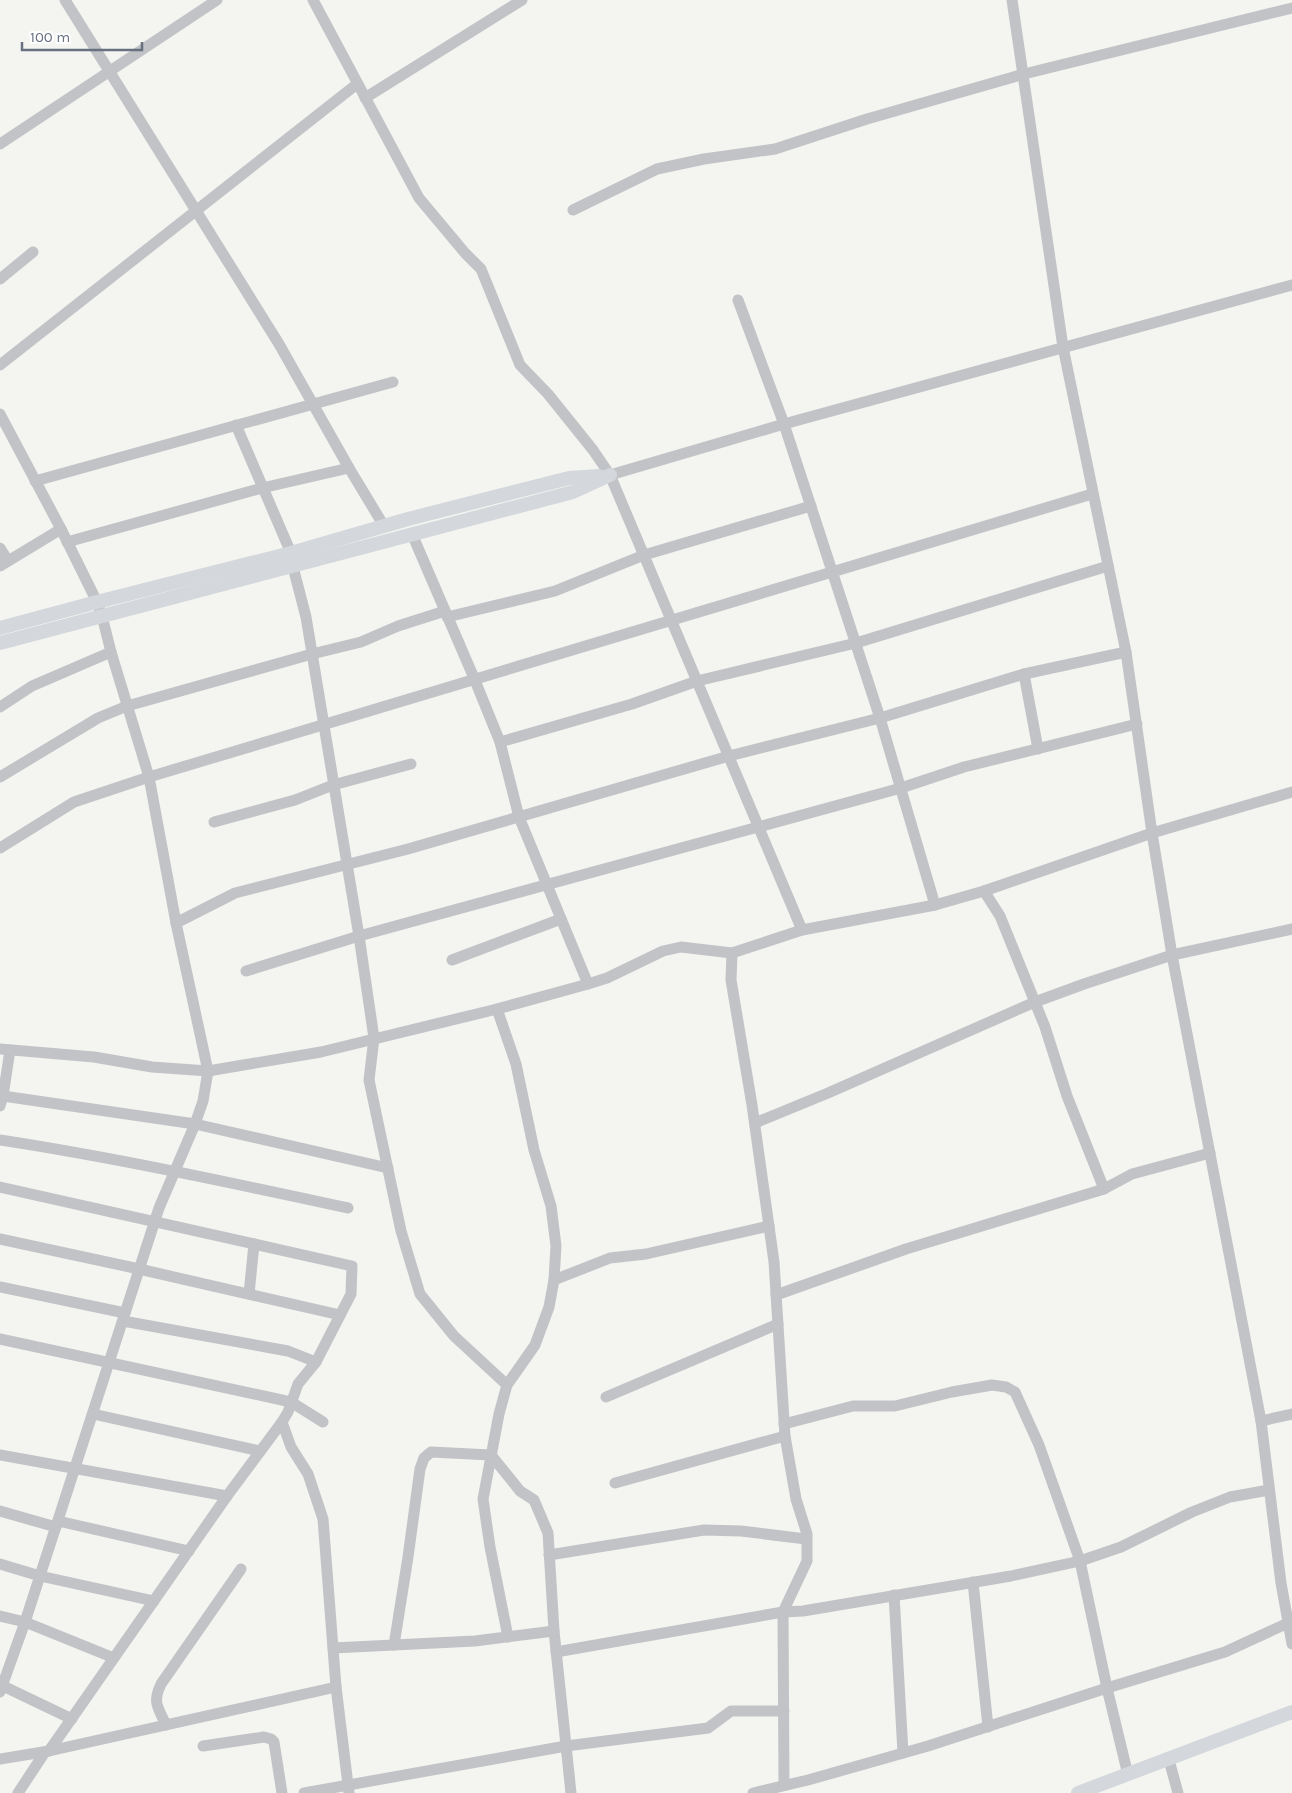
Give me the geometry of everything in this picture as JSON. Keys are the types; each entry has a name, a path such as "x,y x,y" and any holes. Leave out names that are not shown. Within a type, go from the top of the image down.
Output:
{"main road":[{"path":"0,643 102,616 292,560 384,526 569,478 610,475"},
{"path":"0,628 97,602 412,534 573,492 610,475"},
{"path":"1078,1793 1128,1776 1292,1712"}],"street":[{"path":"65,0 111,71 278,344 384,526"},
{"path":"0,144 218,0"},
{"path":"313,0 419,198 464,253 481,269 520,364 548,394 593,450 610,475 802,930"},
{"path":"365,98 522,0"},
{"path":"1012,0 1063,347 1126,652 1172,955 1261,1421 1281,1583 1292,1644"},
{"path":"573,210 657,169 704,159 774,149 867,119 1024,74 1292,8"},
{"path":"0,365 357,84"},
{"path":"0,279 33,252"},
{"path":"610,475 784,424 1292,284"},
{"path":"738,300 784,424 856,643 935,905"},
{"path":"35,481 393,382"},
{"path":"0,414 61,529 102,616 149,777 176,923 208,1071 204,1101 154,1221 110,1362 25,1622 1,1689 72,1720"},
{"path":"236,425 292,560 306,617 374,1038 369,1080 401,1231 420,1294 454,1336 508,1385"},
{"path":"67,542 262,488 349,468"},
{"path":"0,848 74,802 149,777 1092,494"},
{"path":"0,777 98,718 127,706 361,642 398,626 554,591 644,556 811,506"},
{"path":"0,548 4,563 61,529"},
{"path":"412,534 500,742 519,817 588,984"},
{"path":"500,742 632,704 697,681 856,643 1108,566"},
{"path":"0,707 32,686 111,652"},
{"path":"176,923 235,893 408,849 729,756 880,718 1024,674 1126,652"},
{"path":"1024,674 1038,749"},
{"path":"246,971 359,936 901,788 964,767 1137,724"},
{"path":"214,822 295,800 333,785 411,764"},
{"path":"388,1168 195,1124 2,1101 5,1050 94,1057 152,1066 208,1071 321,1052 496,1009 588,984 607,978 663,951 681,947 732,953 802,930 935,905 984,891 1152,833 1292,792"},
{"path":"984,891 1000,916 1035,1002 1067,1096 1104,1189"},
{"path":"452,960 561,919"},
{"path":"754,1123 1035,1002 1172,955 1292,929"},
{"path":"732,953 731,980 774,1262 785,1436 796,1499 806,1539 806,1561 783,1612 784,1785"},
{"path":"496,1009 516,1064 534,1150 551,1206 556,1246 554,1280 549,1307 535,1345 508,1385 499,1414 483,1499 508,1637"},
{"path":"0,1140 175,1171 348,1208"},
{"path":"776,1295 906,1249 1104,1189 1132,1174 1210,1153"},
{"path":"0,1187 352,1266 351,1294 316,1362 298,1384 282,1422 227,1496 72,1720 18,1793"},
{"path":"554,1280 610,1258 646,1254 769,1226"},
{"path":"0,1239 340,1315"},
{"path":"250,1294 254,1244"},
{"path":"0,1287 124,1317 288,1350 316,1362"},
{"path":"606,1397 778,1324"},
{"path":"0,1339 291,1402 323,1422"},
{"path":"784,1424 853,1406 895,1406 952,1392 992,1385 1006,1387 1015,1392 1039,1445 1080,1561 1128,1776"},
{"path":"93,1414 260,1452"},
{"path":"1261,1421 1292,1414"},
{"path":"282,1422 291,1447 308,1474 324,1520 336,1687 348,1789"},
{"path":"615,1483 785,1436"},
{"path":"394,1645 420,1469 424,1458 431,1452 491,1456 520,1491 534,1500 548,1533 554,1631 571,1793"},
{"path":"0,1455 227,1496"},
{"path":"556,1652 783,1612 803,1612 1080,1561 1121,1547 1192,1512 1230,1497 1269,1490"},
{"path":"0,1511 189,1551"},
{"path":"549,1556 704,1530 741,1531 806,1539"},
{"path":"0,1564 40,1576 154,1601"},
{"path":"166,1725 156,1702 156,1695 161,1684 242,1569"},
{"path":"973,1582 988,1726"},
{"path":"894,1595 903,1753"},
{"path":"0,1616 25,1622 114,1658"},
{"path":"753,1793 903,1753 1225,1652 1288,1623"},
{"path":"333,1648 475,1641 554,1631"},
{"path":"0,1759 47,1752 336,1687"},
{"path":"304,1793 348,1789 566,1746 708,1728 731,1711 784,1711"},
{"path":"202,1746 264,1737 271,1738 274,1742 282,1793"},
{"path":"1169,1760 1178,1793"}]}
